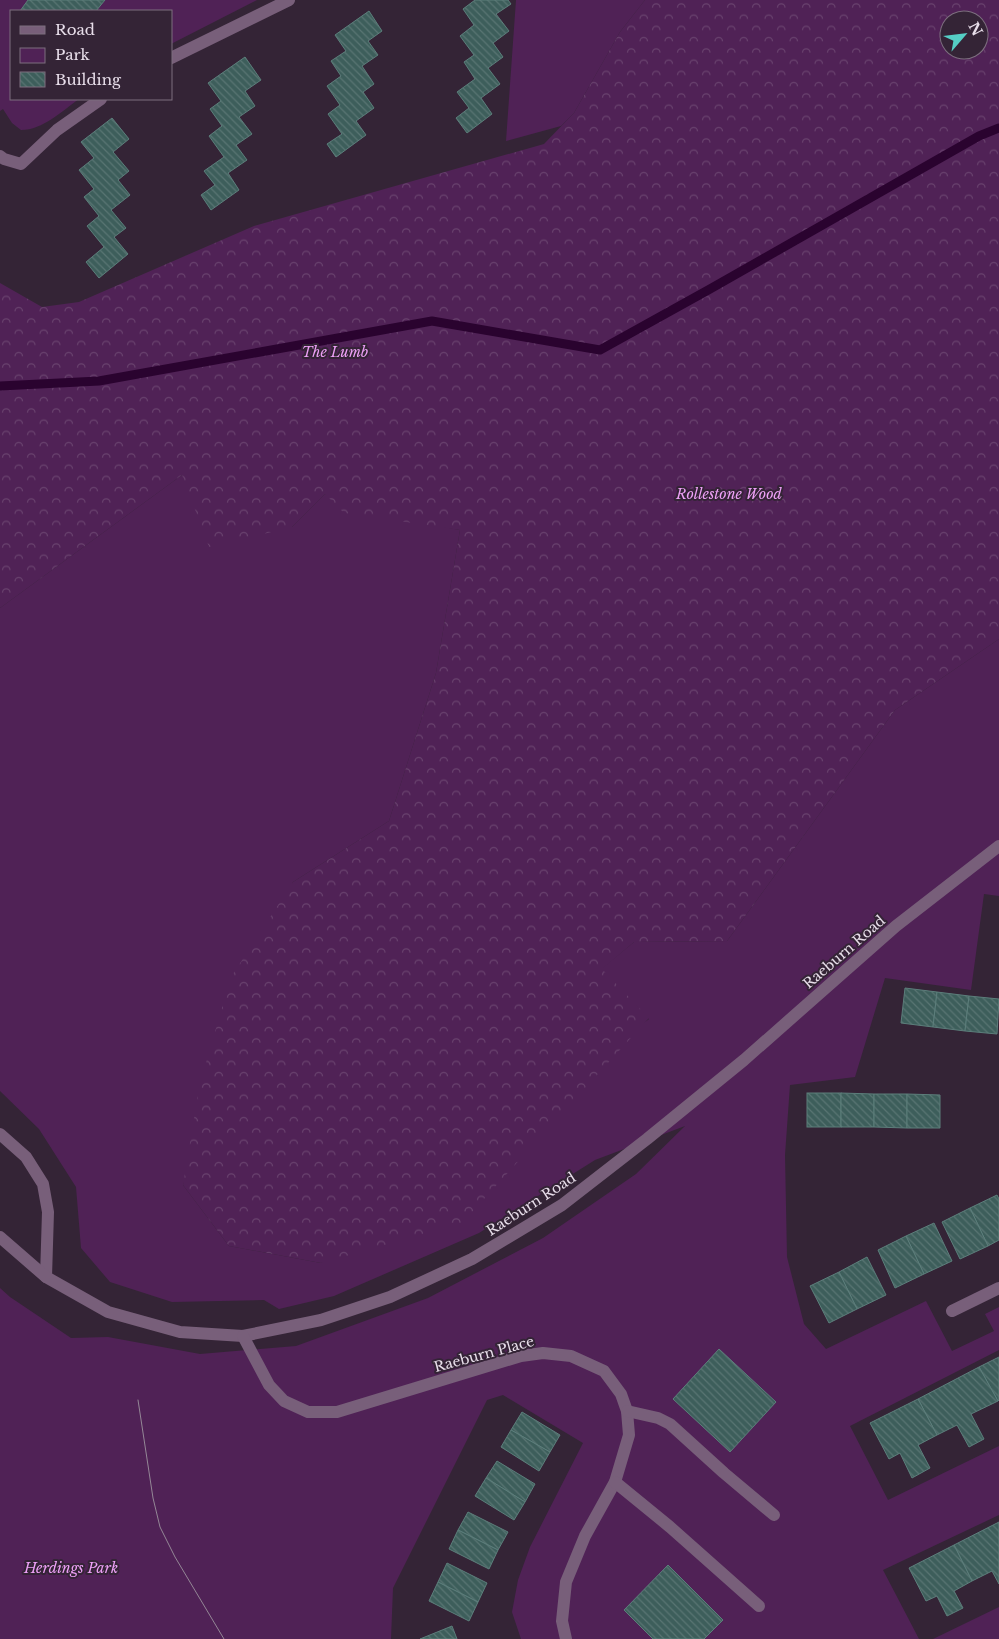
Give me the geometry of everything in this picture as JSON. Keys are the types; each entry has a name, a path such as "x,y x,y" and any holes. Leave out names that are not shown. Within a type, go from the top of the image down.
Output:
{"street":[{"path":"172,58 289,0"},
{"path":"0,156 4,160 21,164 57,130 100,100"},
{"name":"Raeburn Road","path":"0,1238 46,1277 108,1312 180,1332 243,1336 320,1320 390,1297 472,1259 562,1205 744,1060 896,926 999,846"},
{"path":"0,1134 26,1157 43,1184 48,1212 46,1277"},
{"path":"952,1311 999,1288"},
{"name":"Raeburn Place","path":"243,1336 269,1385 284,1401 308,1412 337,1412 521,1356 543,1353 571,1356 604,1371 621,1394 626,1411 629,1435 615,1482 585,1536 566,1582 562,1621 566,1639"},
{"path":"626,1411 658,1418 670,1424 774,1515"},
{"path":"615,1482 670,1527 759,1606"}],"green space":[{"path":"0,0 28,0 21,10 10,10 10,100 78,100 52,119 29,129 21,130 12,123 3,109 0,111"},
{"path":"105,0 257,0 172,43 172,10 97,10"},
{"path":"516,0 645,0 620,32 574,113 561,126 506,141"},
{"name":"Rollestone Wood","path":"645,0 999,0 999,639 895,710 727,941 634,942 602,969 649,1018 462,1223 321,1263 229,1246 183,1185 200,1083 231,977 293,882 389,821 436,673 460,530 344,513 325,494 292,527 209,547 182,475 0,608 0,283 42,307 79,302 254,226 544,144 574,113 620,32"},
{"name":"Herdings Park","path":"182,475 292,527 325,494 460,530 436,673 389,821 293,882 183,1185 229,1246 321,1263 649,1019 601,969 634,942 727,941 895,710 999,639 999,896 984,894 971,990 885,978 855,1077 790,1085 785,1155 787,1257 804,1324 826,1349 926,1301 952,1351 994,1331 985,1314 999,1307 999,1350 850,1426 888,1500 999,1446 999,1515 883,1570 919,1639 521,1639 512,1612 518,1580 530,1547 583,1443 503,1395 487,1400 393,1588 391,1639 0,1639 0,1288 10,1297 71,1338 108,1337 200,1354 296,1346 428,1298 543,1238 636,1174 685,1126 595,1160 479,1233 334,1296 279,1309 264,1300 172,1302 110,1282 81,1248 76,1187 39,1129 0,1091 0,608"},
{"path":"999,1607 999,1639 933,1639"}],"building":[{"path":"28,0 105,0 97,10 21,10"},
{"path":"475,0 508,0 511,4 496,14 509,31 493,43 503,57 488,68 500,84 481,98 492,114 467,133 456,118 469,108 457,92 475,79 464,62 474,55 460,36 474,25 463,9"},
{"path":"369,11 382,31 368,41 378,55 362,66 374,84 363,92 374,108 356,121 366,135 336,157 327,144 342,134 328,114 340,105 327,86 341,76 331,61 346,51 335,35"},
{"path":"245,57 261,80 245,91 255,106 239,117 252,134 236,145 247,160 228,173 239,190 211,210 201,195 215,185 204,171 224,157 209,136 222,126 210,109 221,101 208,83"},
{"path":"112,118 129,139 113,152 129,171 118,180 130,195 111,210 126,228 114,237 128,254 99,278 86,262 104,247 87,226 99,216 84,197 94,189 79,170 94,158 81,142"},
{"path":"905,988 937,992 933,1027 901,1023"},
{"path":"937,992 969,996 965,1031 933,1027"},
{"path":"969,996 999,999 997,1034 965,1031"},
{"path":"807,1093 841,1093 841,1127 807,1127"},
{"path":"841,1093 874,1094 874,1127 841,1127"},
{"path":"874,1094 907,1094 907,1128 874,1127"},
{"path":"907,1094 940,1095 940,1128 907,1128"},
{"path":"997,1195 999,1199 999,1240 988,1246 970,1208"},
{"path":"970,1208 988,1246 960,1259 942,1222"},
{"path":"934,1223 952,1261 924,1274 906,1236"},
{"path":"906,1236 924,1274 895,1288 878,1250"},
{"path":"867,1257 886,1295 857,1309 839,1272"},
{"path":"839,1272 857,1309 829,1323 810,1286"},
{"path":"719,1349 776,1402 730,1452 673,1399"},
{"path":"999,1357 999,1400 998,1401 979,1367"},
{"path":"979,1367 998,1401 971,1414 984,1439 969,1447 957,1425 937,1435 918,1399"},
{"path":"918,1399 937,1435 918,1445 930,1468 912,1478 900,1453 889,1459 870,1423"},
{"path":"522,1412 560,1435 550,1452 511,1430"},
{"path":"511,1430 550,1452 539,1471 501,1447"},
{"path":"497,1461 535,1484 525,1502 486,1478"},
{"path":"486,1478 525,1502 514,1520 475,1496"},
{"path":"468,1512 508,1532 498,1550 458,1530"},
{"path":"999,1522 999,1584 992,1571 972,1581 954,1545"},
{"path":"458,1530 498,1550 489,1569 449,1549"},
{"path":"954,1545 972,1581 954,1591 963,1608 947,1616 937,1596 926,1601 909,1568"},
{"path":"447,1563 487,1583 478,1602 438,1582"},
{"path":"668,1565 723,1620 704,1639 653,1639 624,1610"},
{"path":"438,1582 478,1602 469,1621 429,1601"},
{"path":"452,1626 457,1639 420,1639"}],"waterway":[{"path":"0,386 99,381 432,321 600,350 979,136 999,128"}],"tram line":[{"path":"138,1400 153,1498 160,1527 175,1557 224,1639"}],"park label":[{"name":"The Lumb","path":"335,352"}]}
